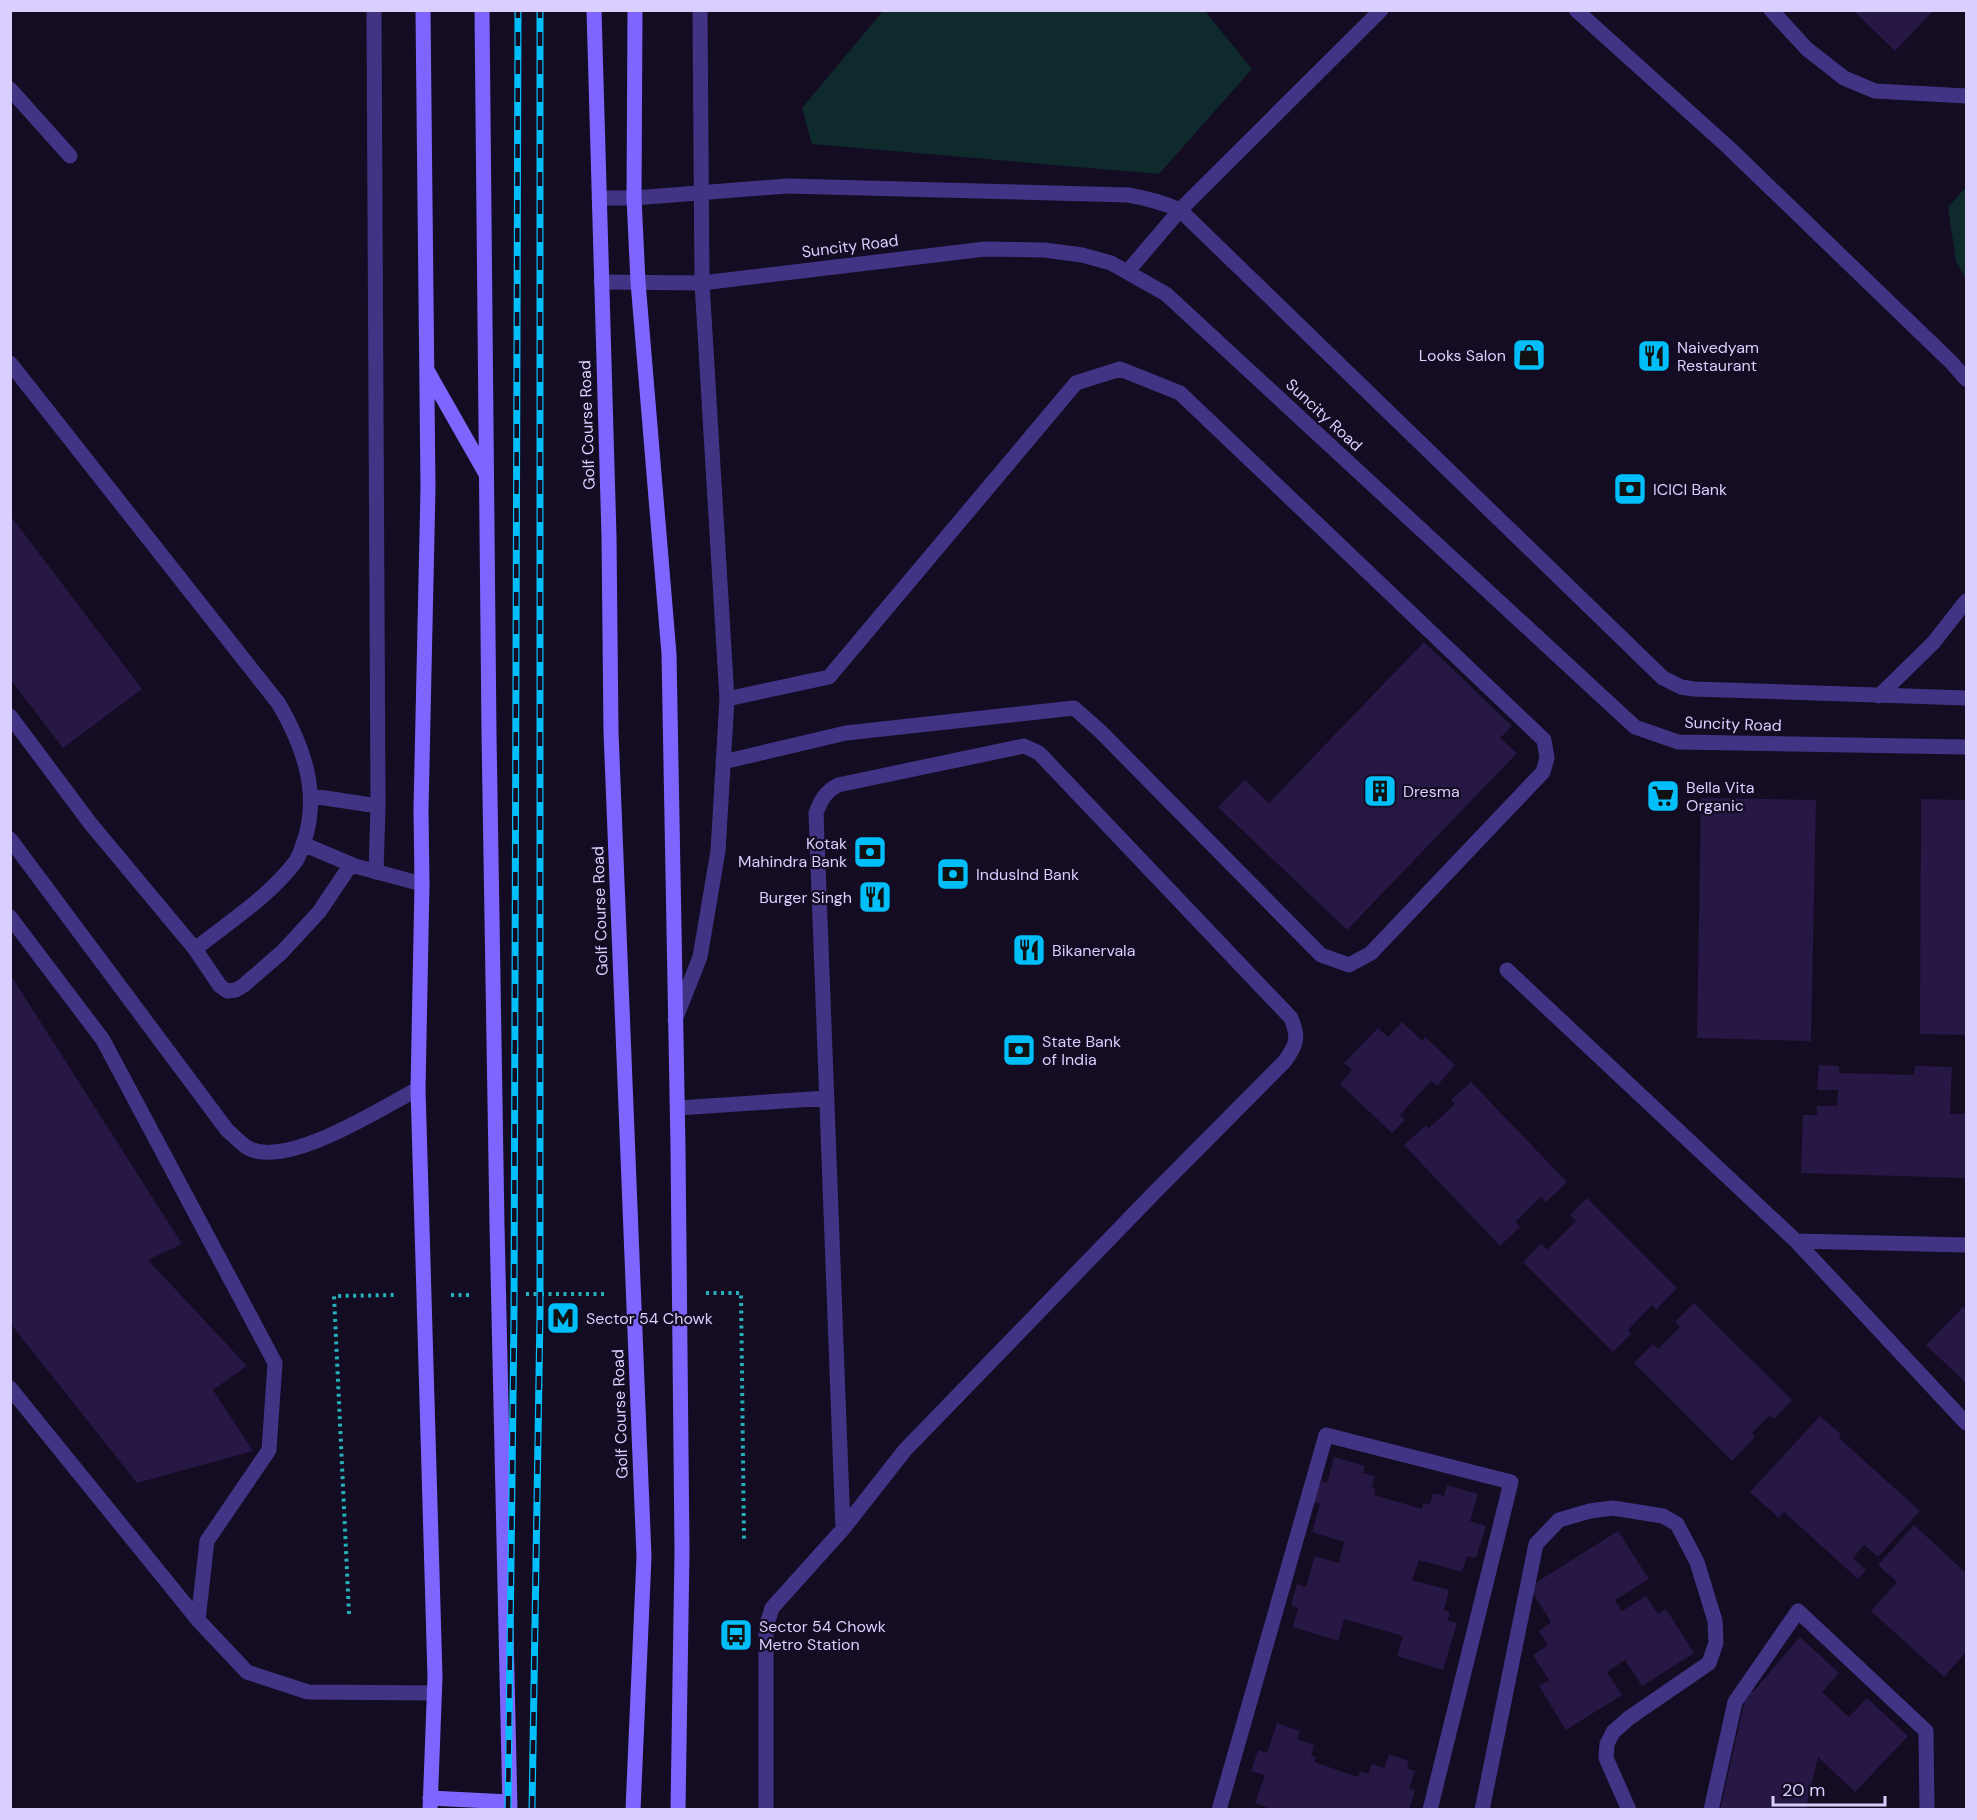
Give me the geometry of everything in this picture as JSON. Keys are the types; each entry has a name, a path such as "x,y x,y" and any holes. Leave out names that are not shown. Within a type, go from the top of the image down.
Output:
{"main road":[{"path":"423,10 428,488 418,1089 434,1693 430,1804 510,1806 496,1202 482,10"},
{"name":"Golf Course Road","path":"594,10 609,537 611,732 644,1557 633,1809"},
{"path":"635,10 634,198 638,282 669,654 678,1108 682,1540 678,1809"},
{"path":"427,370 487,476"}],"street":[{"path":"374,10 378,806 376,872"},
{"path":"675,1021 700,957 718,851 727,699 702,283 700,10"},
{"path":"1128,271 1180,210 1381,10"},
{"path":"1576,10 1728,147 1966,380"},
{"path":"1771,10 1807,49 1844,78 1875,91 1966,96"},
{"path":"10,89 70,156"},
{"name":"Suncity Road","path":"599,198 634,198 787,186 1128,195 1147,198 1180,210 1655,671 1681,687 1694,689 1966,698"},
{"name":"Suncity Road","path":"601,282 702,283 985,249 1044,250 1082,255 1111,263 1166,294 1635,727 1678,742 1966,747"},
{"path":"10,363 279,704 294,730 306,765 312,796 311,818 297,858 268,891 195,949"},
{"path":"723,762 846,733 1074,708 1100,731 1321,955 1349,965 1371,953 1543,772 1547,758 1544,740 1180,393 1120,369 1076,383 829,676 727,699"},
{"path":"1879,696 1934,642 1966,601"},
{"path":"10,716 90,822 195,949 220,986 227,991 236,990 244,985 282,952 326,903 344,873 355,866"},
{"path":"766,1809 766,1628 772,1608 843,1529 922,1431 1285,1061 1293,1049 1298,1034 1291,1018 1039,753 1024,746 838,785 828,790 816,813 843,1529"},
{"path":"312,796 378,806"},
{"path":"10,839 227,1130 248,1148 264,1152 279,1152 299,1148 330,1135 418,1089"},
{"path":"303,844 355,866 422,884"},
{"path":"10,917 103,1040 275,1363 269,1450 207,1542 198,1620"},
{"path":"1507,970 1796,1241 1966,1423"},
{"path":"678,1108 827,1098"},
{"path":"1796,1241 1966,1245"},
{"path":"10,1388 198,1620 247,1672 308,1692 434,1693"},
{"path":"1219,1809 1326,1435 1511,1482 1430,1809"},
{"path":"1482,1809 1536,1544 1559,1520 1590,1511 1613,1508 1663,1515 1677,1524 1697,1562 1715,1621 1716,1643 1709,1663 1629,1718 1613,1732 1607,1744 1606,1758 1629,1809"},
{"path":"1711,1809 1736,1702 1798,1611 1926,1731 1927,1809"}],"path":[{"path":"705,1293 741,1293 744,1540"},
{"path":"525,1294 609,1294"},
{"path":"349,1614 334,1296 406,1295"},
{"path":"442,1295 478,1295"}],"green space":[{"path":"883,11 1205,11 1252,69 1159,174 812,144 802,108"},
{"path":"1966,187 1966,279 1956,261 1948,207"}],"building":[{"path":"1853,10 1934,10 1895,51"},
{"path":"10,515 142,689 63,748 10,679"},
{"name":"Dresma","path":"1424,642 1512,726 1500,738 1517,753 1347,930 1218,807 1245,780 1269,803"},
{"path":"1701,798 1816,800 1811,1041 1697,1038"},
{"path":"1921,799 1966,800 1966,1035 1920,1034"},
{"path":"10,974 182,1244 148,1260 247,1366 213,1390 253,1451 137,1483 10,1323"},
{"path":"1402,1022 1422,1041 1425,1037 1455,1065 1437,1086 1431,1081 1400,1115 1405,1120 1392,1133 1340,1084 1352,1070 1344,1063 1378,1028 1388,1037"},
{"path":"1819,1065 1839,1066 1839,1073 1914,1075 1915,1066 1952,1067 1950,1114 1966,1114 1966,1178 1801,1173 1803,1115 1817,1115 1817,1106 1837,1106 1838,1090 1817,1090"},
{"path":"1471,1082 1567,1182 1546,1202 1541,1197 1515,1222 1520,1227 1500,1246 1404,1145 1426,1125 1429,1128 1455,1104 1451,1100"},
{"path":"1587,1198 1677,1288 1656,1310 1652,1305 1628,1330 1631,1334 1613,1352 1523,1262 1541,1244 1547,1250 1576,1221 1570,1215"},
{"path":"1694,1303 1792,1400 1774,1419 1770,1415 1752,1433 1755,1437 1732,1461 1634,1363 1653,1344 1658,1349 1680,1327 1675,1322"},
{"path":"1963,1307 1966,1310 1966,1383 1926,1345"},
{"path":"1820,1416 1841,1434 1839,1438 1920,1511 1878,1557 1864,1545 1853,1558 1866,1570 1858,1579 1784,1512 1779,1518 1750,1492"},
{"path":"1334,1457 1365,1466 1363,1473 1375,1476 1372,1487 1376,1489 1374,1495 1422,1509 1423,1503 1430,1504 1433,1493 1444,1496 1447,1485 1478,1494 1470,1521 1486,1526 1476,1558 1467,1556 1462,1572 1419,1560 1412,1580 1449,1590 1444,1610 1450,1612 1448,1620 1457,1623 1443,1670 1397,1656 1403,1636 1344,1619 1338,1641 1293,1627 1298,1608 1291,1605 1297,1584 1306,1587 1315,1556 1339,1563 1344,1542 1312,1532 1320,1504 1310,1500 1316,1480 1327,1483"},
{"path":"1914,1525 1966,1573 1966,1652 1944,1677 1871,1611 1897,1582 1878,1565"},
{"path":"1618,1531 1649,1579 1615,1600 1622,1611 1646,1596 1658,1614 1666,1609 1694,1653 1642,1686 1625,1660 1607,1672 1622,1695 1566,1730 1539,1686 1549,1680 1533,1655 1548,1645 1539,1631 1551,1622 1529,1587"},
{"path":"1800,1637 1839,1673 1822,1692 1849,1717 1867,1698 1908,1736 1855,1792 1818,1757 1806,1810 1720,1810 1747,1690 1753,1692"},
{"path":"1277,1723 1300,1731 1297,1739 1314,1745 1311,1755 1316,1757 1314,1762 1358,1777 1360,1771 1368,1774 1372,1764 1384,1768 1389,1754 1409,1761 1407,1768 1415,1771 1409,1788 1415,1790 1409,1810 1273,1810 1255,1803 1265,1775 1251,1771 1258,1750 1267,1753"}],"railway":[{"path":"508,1810 514,1314 518,10"},
{"path":"532,1810 540,1314 540,10"}],"place":[{"name":"Looks Salon","path":"1529,355"},
{"name":"Naivedyam Restaurant","path":"1654,356"},
{"name":"ICICI Bank","path":"1630,489"},
{"name":"Dresma","path":"1380,791"},
{"name":"Bella Vita Organic","path":"1663,796"},
{"name":"Kotak Mahindra Bank","path":"870,852"},
{"name":"IndusInd Bank","path":"953,874"},
{"name":"Burger Singh","path":"875,897"},
{"name":"Bikanervala","path":"1029,950"},
{"name":"State Bank of India","path":"1019,1050"},
{"name":"Sector 54 Chowk","path":"563,1318"},
{"name":"Sector 54 Chowk Metro Station","path":"736,1635"}]}
